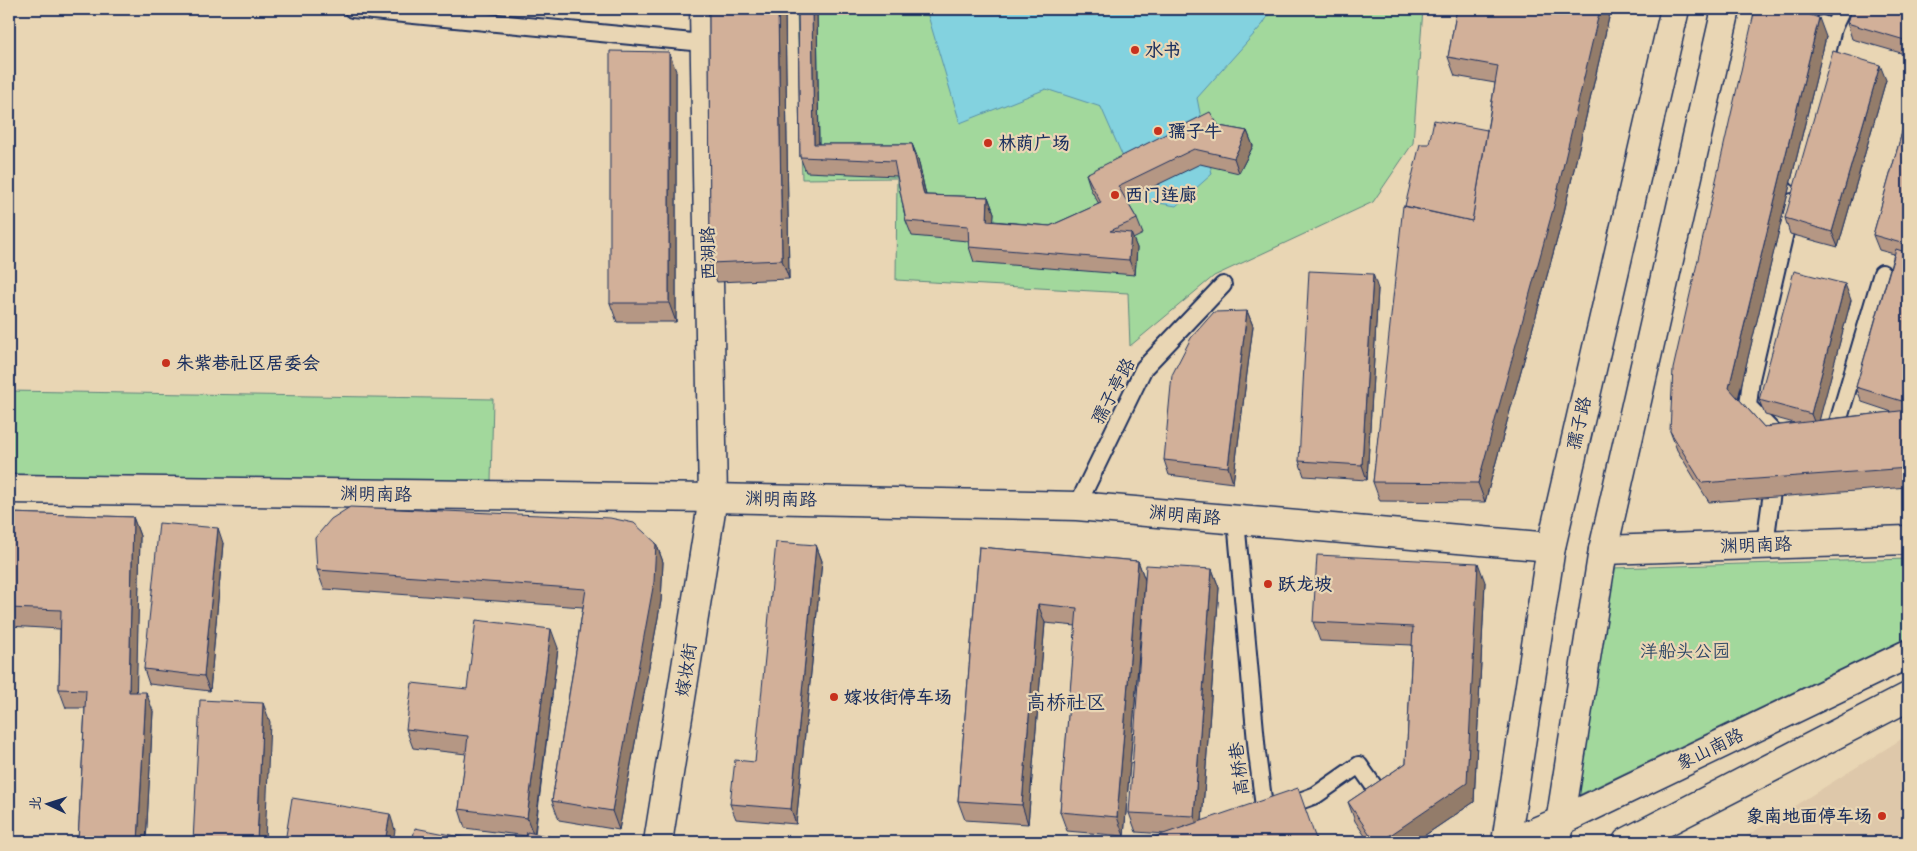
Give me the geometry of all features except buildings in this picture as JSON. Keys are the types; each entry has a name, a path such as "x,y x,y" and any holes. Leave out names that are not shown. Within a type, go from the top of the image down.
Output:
{"street":[{"name":"西湖路","path":"704,9 703,43 713,498"},
{"name":"孺子路","path":"1506,842 1551,546 1675,9"},
{"path":"1558,832 1604,550 1726,9"},
{"name":"渊明南路","path":"9,489 713,498 1077,506 1551,546"},
{"name":"嫁妆街","path":"658,842 713,498"},
{"name":"渊明南路","path":"1604,550 1908,540"},
{"name":"象山南路","path":"1511,842 1558,832 1908,654"},
{"path":"1627,842 1908,697"}],"lane":[{"path":"352,9 703,43"},
{"path":"1779,438 1748,406 1751,379 1833,28 1842,9"},
{"path":"1807,20 1833,28"},
{"path":"1816,434 1835,432 1882,273"},
{"name":"孺子亭路","path":"1077,506 1144,368 1223,285"},
{"path":"1779,438 1798,436"},
{"path":"1765,544 1779,438"},
{"name":"高桥巷","path":"1236,520 1257,753 1265,814 1316,795 1359,765 1396,819"},
{"path":"1248,820 1265,814"}],"shaded area":[{"path":"1908,735 1908,842 1737,842"}],"green space":[{"path":"797,9 1423,9 1413,143 1373,202 1214,276 1130,346 1128,293 896,280 897,178 802,179"},
{"path":"9,391 493,399 491,482 9,474"},
{"name":"洋船头公园","path":"1908,559 1908,637 1579,795 1612,568"}],"water":[{"path":"926,9 1272,9 1263,24 1197,98 1212,174 1176,206 1142,200 1101,107 1046,89 960,123"}],"place":[{"name":"水书","path":"1135,50"},
{"name":"孺子牛","path":"1158,131"},
{"name":"林荫广场","path":"988,143"},
{"name":"西门连廊","path":"1115,195"},
{"name":"朱紫巷社区居委会","path":"166,363"},
{"name":"跃龙坡","path":"1268,584"},
{"name":"嫁妆街停车场","path":"834,697"},
{"name":"象南地面停车场","path":"1882,816"}],"district":[{"name":"高桥社区","path":"1066,702"}]}
